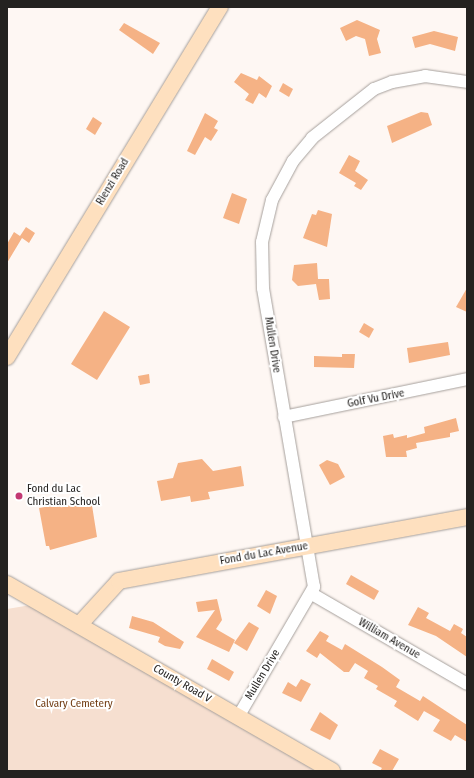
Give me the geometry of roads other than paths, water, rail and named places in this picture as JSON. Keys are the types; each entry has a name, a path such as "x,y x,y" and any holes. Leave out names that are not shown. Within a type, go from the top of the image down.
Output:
{"main road":[{"name":"Rienzi Road","path":"7,357 220,7"},
{"name":"Fond du Lac Avenue","path":"79,624 119,581 467,517"},
{"path":"7,584 32,597"},
{"path":"7,595 32,597"},
{"name":"County Road V","path":"32,597 332,771"}],"street":[{"name":"Mullen Drive","path":"238,717 312,594 314,571 284,416 261,266 263,229 281,179 312,138 374,89 392,82 425,76 467,82"},
{"name":"Golf Vu Drive","path":"284,416 467,378"},
{"name":"William Avenue","path":"312,594 467,684"}],"place":[{"name":"Fond du Lac Christian School","path":"19,496"}],"park label":[{"name":"Calvary Cemetery","path":"74,704"}]}
